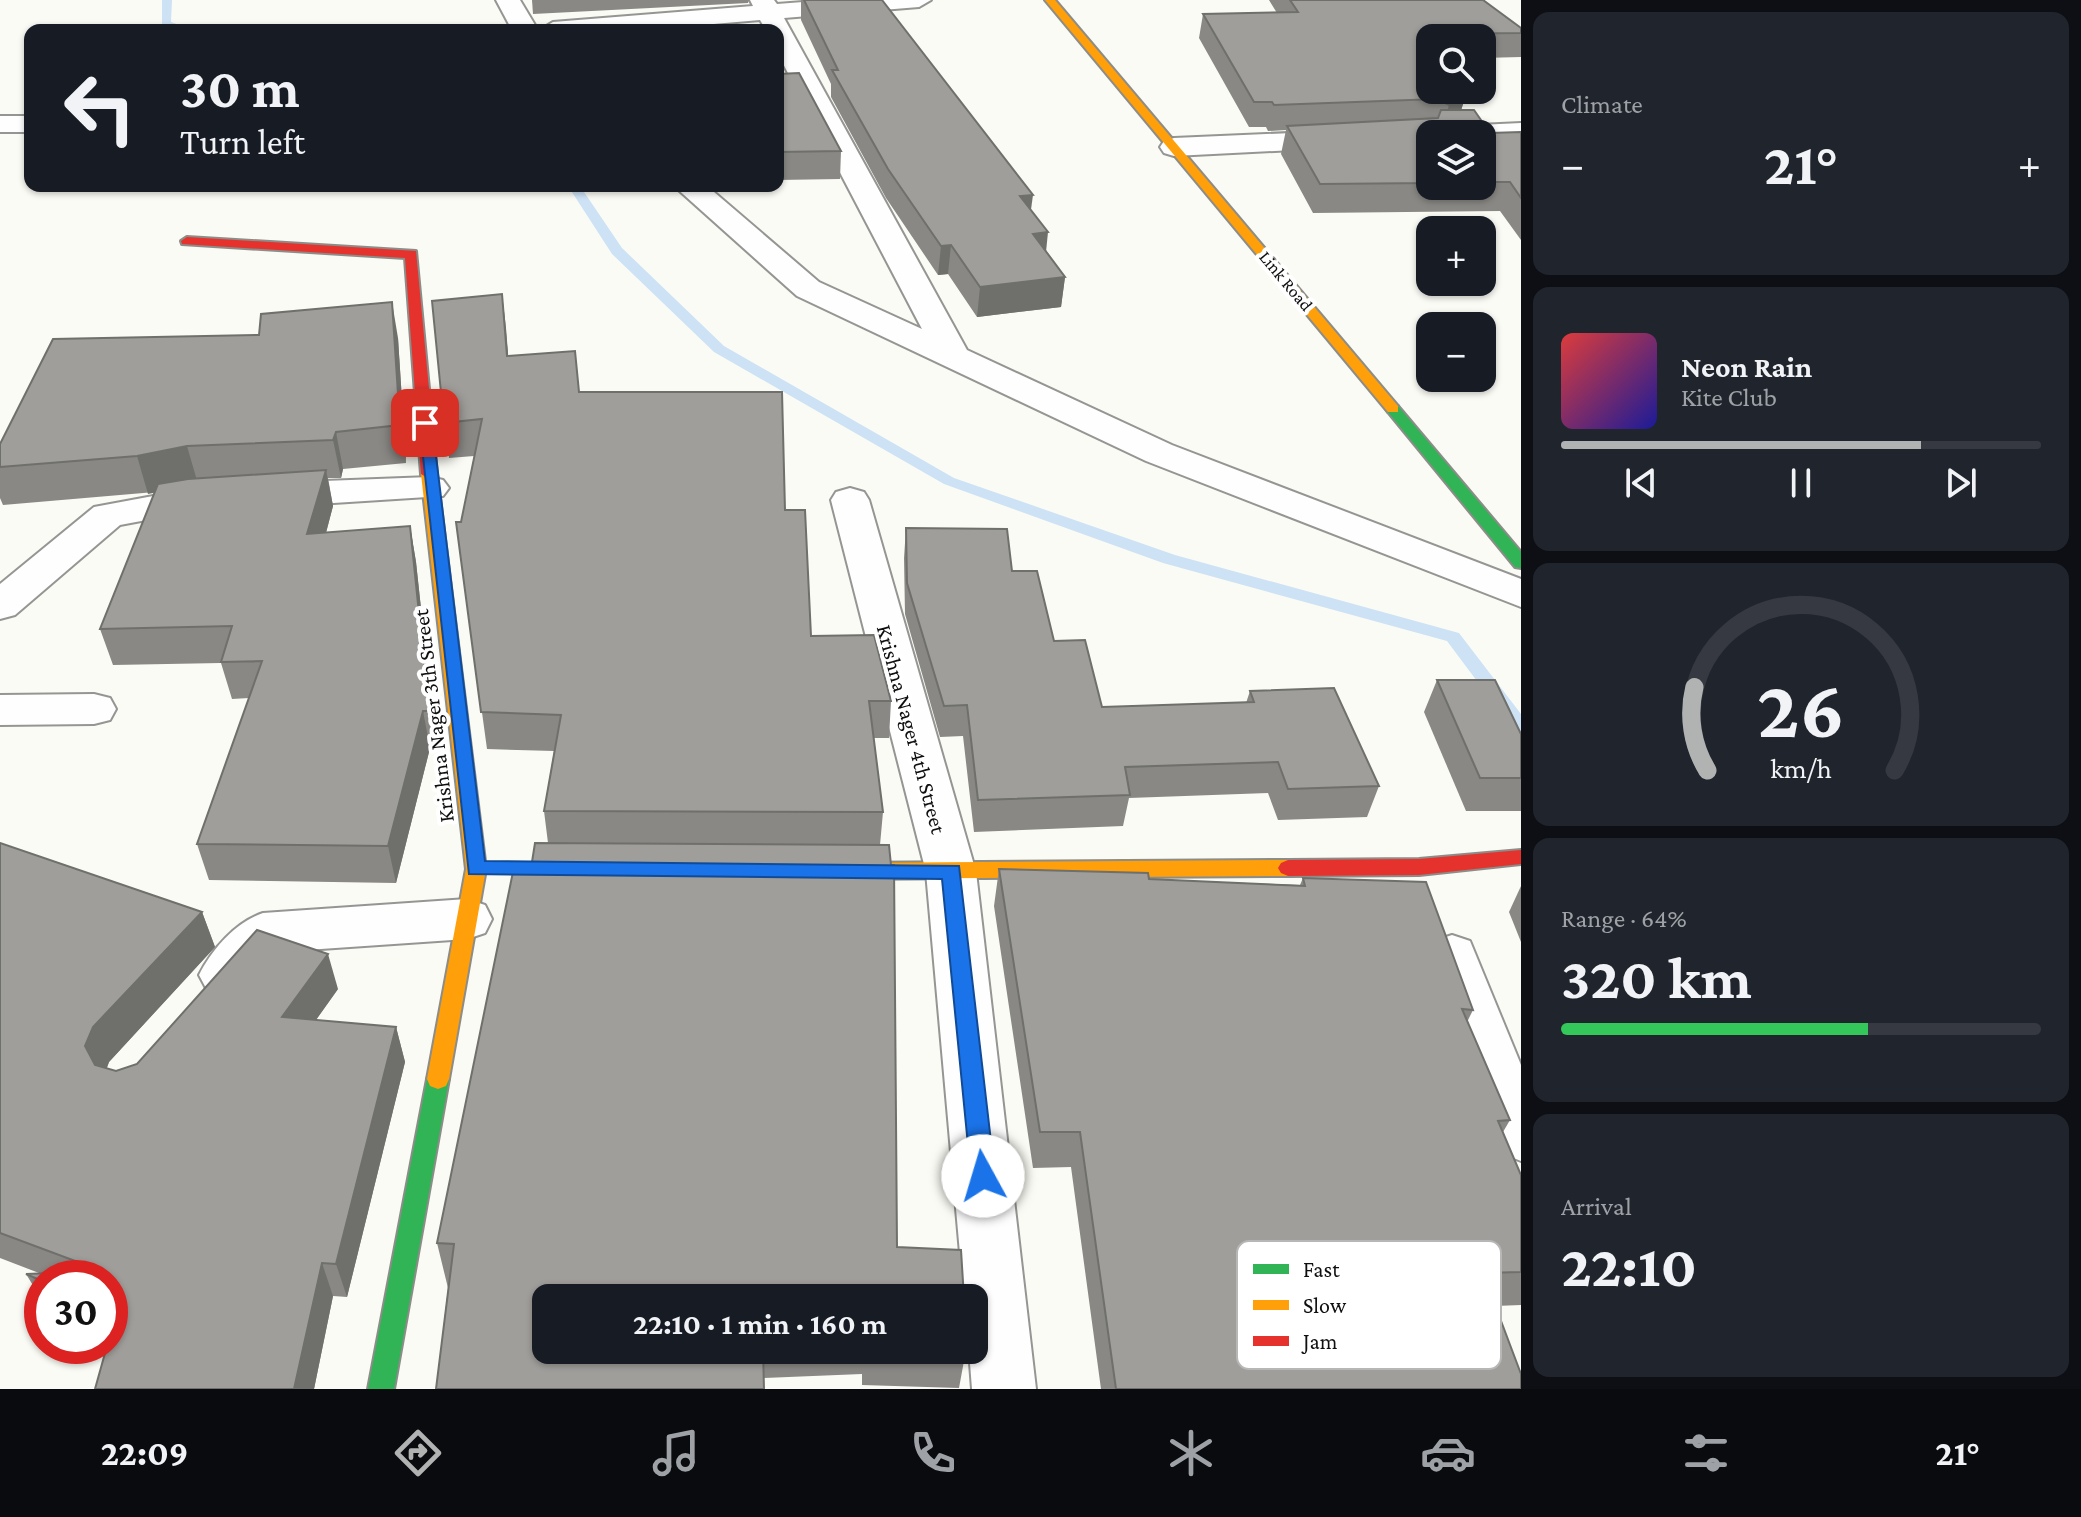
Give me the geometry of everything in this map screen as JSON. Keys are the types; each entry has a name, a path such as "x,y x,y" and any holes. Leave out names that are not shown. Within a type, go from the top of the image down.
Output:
{"street":[{"path":"508,0 522,24"},
{"path":"606,24 765,6 919,0"},
{"name":"Link Road","path":"1050,0 1521,563"},
{"path":"765,6 775,24"},
{"path":"784,41 953,356"},
{"path":"1496,132 1521,131"},
{"path":"1174,147 1416,136"},
{"path":"696,192 808,289 1159,453 1521,594"},
{"name":"Krishna Nager 3th Street","path":"187,241 411,254 430,488 484,869 467,919 381,1389"},
{"path":"0,606 108,515 198,499 430,488"},
{"name":"Krishna Nager 4th Street","path":"850,500 951,872 1004,1389"},
{"path":"0,710 94,709"},
{"path":"825,871 1419,867 1521,857"},
{"path":"1419,867 1521,1136"},
{"path":"192,1012 263,933 467,919"}],"building":[{"path":"804,0 882,0 1033,195 1020,196 1048,232 1033,234 1065,277 980,287 951,245 941,246 888,169 832,70 838,70"},
{"path":"1290,0 1483,0 1521,28 1521,33 1496,33 1496,24 1416,24 1416,100 1274,105 1272,102 1254,102 1203,14 1298,12"},
{"path":"799,73 841,151 784,152 784,74"},
{"path":"1441,110 1474,110 1481,120 1416,120 1416,183 1320,184 1287,126 1438,118"},
{"path":"1521,132 1521,198 1510,182 1496,182 1496,133"},
{"path":"502,294 507,356 575,351 579,392 782,392 785,510 805,510 811,636 874,635 891,701 869,701 883,812 544,811 561,715 481,712 456,522 461,522 482,419 444,423 432,301"},
{"path":"392,302 400,425 336,432 333,440 187,446 137,456 0,467 0,444 53,339 259,335 261,314"},
{"path":"326,470 307,534 410,526 429,711 423,711 388,846 197,844 262,661 221,662 232,626 100,629 158,484 188,479"},
{"path":"906,528 1007,529 1012,571 1037,571 1054,641 1085,640 1102,707 1254,702 1250,691 1334,688 1379,786 1288,789 1278,762 1125,767 1130,795 978,800 967,705 944,706 907,583"},
{"path":"1437,680 1495,680 1521,734 1521,778 1480,778"},
{"path":"0,843 202,912 93,1027 85,1046 95,1065 116,1071 137,1064 257,930 328,954 282,1017 396,1027 336,1264 322,1263 294,1389 95,1389 102,1364 128,1364 128,1260 72,1260 0,1233"},
{"path":"535,843 889,845 891,865 894,865 897,1247 961,1250 963,1284 532,1284 532,1364 763,1364 764,1389 436,1389 454,1244 437,1243 515,862 532,862"},
{"path":"999,869 1148,873 1149,879 1305,886 1303,878 1426,882 1473,1010 1462,1009 1510,1120 1498,1121 1521,1175 1521,1272 1501,1273 1501,1241 1237,1241 1237,1369 1501,1369 1501,1321 1521,1374 1521,1389 1116,1389 1080,1132 1040,1132"}],"waterway":[{"path":"166,24 167,0"},
{"path":"578,192 617,251 719,349 949,481 1169,559 1453,637 1521,727"}],"traffic: fast":[{"path":"1393,409 1521,563"},
{"path":"381,1389 438,1079"}],"traffic: slow":[{"path":"1050,0 1393,409"},
{"path":"429,474 476,869 438,1079"},
{"path":"836,871 1288,868"}],"traffic: jam":[{"path":"187,241 411,254 429,474"},
{"path":"1288,868 1419,867 1521,857"}],"route":[{"path":"425,423 430,488 476,869 951,872 983,1176"}]}
